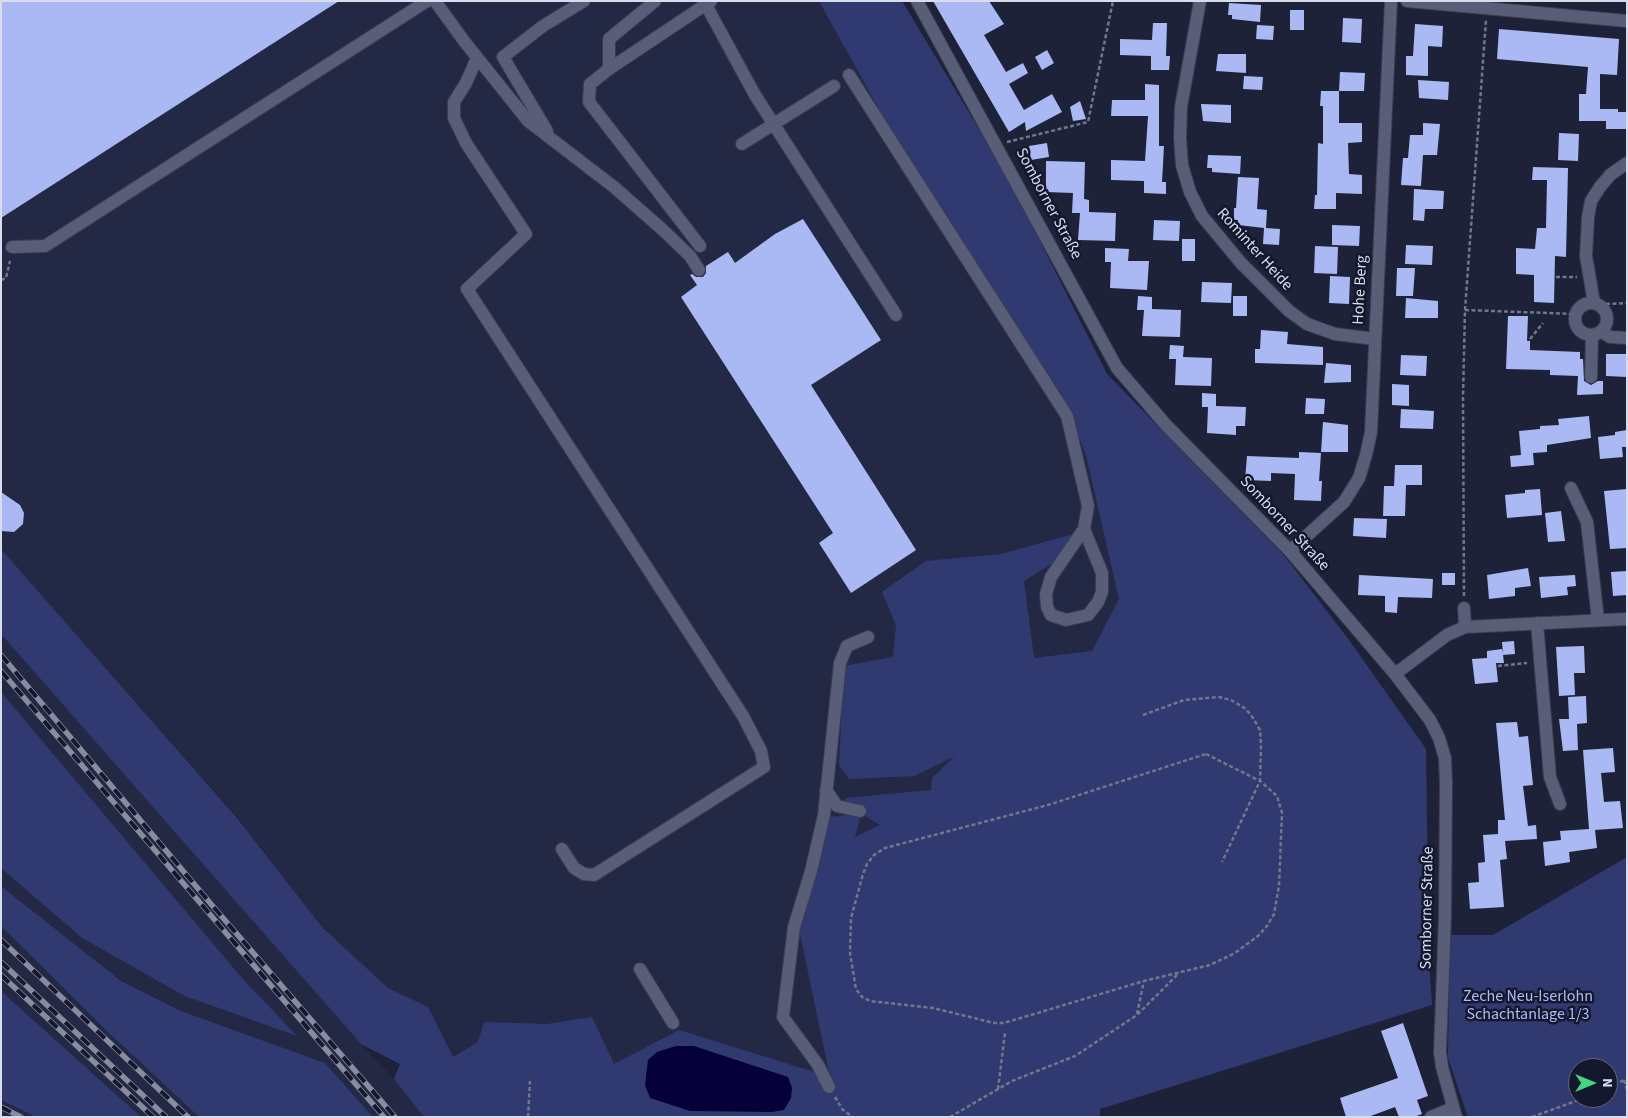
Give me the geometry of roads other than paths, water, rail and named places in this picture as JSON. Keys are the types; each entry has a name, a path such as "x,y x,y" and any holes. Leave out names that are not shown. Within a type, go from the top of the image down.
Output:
{"street":[{"path":"12,247 45,246 427,1"},
{"path":"435,1 477,58 528,121 551,136 664,231 690,256 699,270"},
{"path":"551,136 516,83 502,57 543,26 584,1"},
{"path":"609,69 609,39 655,1"},
{"name":"Somborner Straße","path":"917,1 997,144 1117,368 1166,425 1290,551 1395,674 1430,720 1439,738 1445,758 1445,916 1440,1052 1442,1067 1455,1112"},
{"name":"Rominter Heide","path":"1200,1 1181,107 1180,138 1182,165 1190,192 1202,216 1241,263 1289,311 1301,320 1335,334 1375,339"},
{"name":"Hohe Berg","path":"1290,551 1344,502 1359,478 1366,456 1370,432 1391,1"},
{"path":"1407,1 1627,21"},
{"path":"700,246 589,102 590,84 609,69 709,3 754,94 896,314"},
{"path":"477,58 466,83 454,102 454,118 466,142 526,234 467,289 743,716 758,744 764,767 594,875 584,874 574,868 562,850"},
{"path":"849,75 1067,416 1088,506 1084,529 1051,576 1046,594 1051,616 1066,620 1088,615 1098,602 1102,592 1102,573 1084,529"},
{"path":"742,144 834,86"},
{"path":"1591,377 1597,334 1608,320 1604,310 1596,304 1590,278 1586,236 1592,201 1610,174 1627,162"},
{"path":"1596,304 1583,305 1575,314 1575,323 1578,330 1610,337 1627,338"},
{"path":"1571,488 1587,522 1598,620"},
{"path":"1464,608 1465,627"},
{"path":"1395,674 1447,635 1465,627 1627,619"},
{"path":"1537,624 1550,777 1560,804"},
{"path":"830,1087 818,1065 783,1017 794,927 814,862 824,815 840,663 847,646 868,637"},
{"path":"826,790 837,806 860,811"},
{"path":"640,969 673,1022"},
{"path":"1431,1117 1455,1112"}],"railway":[{"path":"1,655 211,904 395,1117"},
{"path":"1,671 384,1117"},
{"path":"1,940 188,1117"},
{"path":"1,962 166,1117"},
{"path":"1,975 153,1117"},
{"path":"1,1107 21,1117"}],"park label":[{"name":"Zeche Neu-Iserlohn Schachtanlage 1/3","path":"1528,1006"}]}
